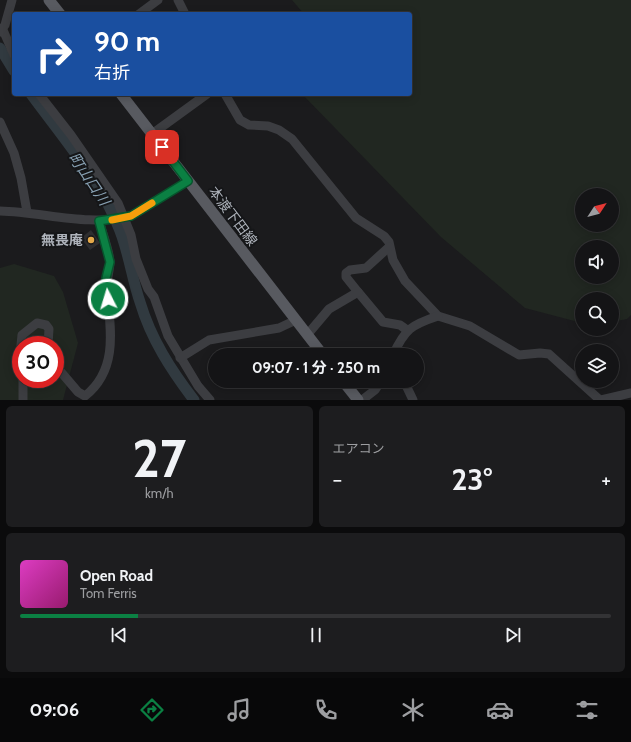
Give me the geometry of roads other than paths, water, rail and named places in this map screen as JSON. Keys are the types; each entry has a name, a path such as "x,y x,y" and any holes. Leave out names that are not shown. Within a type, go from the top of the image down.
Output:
{"main road":[{"path":"49,0 58,12"},
{"name":"本渡下田線","path":"123,96 317,348"},
{"path":"349,388 358,400"}],"street":[{"path":"12,0 1,31 12,50"},
{"path":"142,12 158,0"},
{"path":"178,0 184,12"},
{"path":"40,96 87,158 118,203 136,259 148,289 154,297 168,336 198,386 210,400"},
{"path":"152,134 204,96"},
{"path":"226,96 240,120 249,125 268,126 279,130 292,139 356,218 384,236 388,242 393,260 405,281 438,316 470,326 519,355 540,353 549,354 600,400 631,393"},
{"path":"0,122 14,154 21,178 26,212"},
{"path":"0,211 26,212 99,221 124,218 131,216 188,181"},
{"path":"64,376 78,392 85,396 100,381 106,366 112,333 106,278 110,262 99,221"},
{"path":"389,247 366,268 350,270 346,273 346,277 383,322 400,326 407,330"},
{"path":"307,335 330,309 358,292"},
{"path":"396,348 402,336 407,330 438,316"},
{"path":"180,358 209,340 279,328 296,320"},
{"path":"22,336 37,323 46,325 49,329 49,336"},
{"path":"23,388 24,400"},
{"path":"362,400 376,388"},
{"path":"407,388 413,400"}],"waterway":[{"name":"町山口川","path":"0,48 12,68"},
{"name":"町山口川","path":"32,96 80,160 113,213 123,240 137,293 150,329 162,354 194,400"}],"place":[{"name":"無畏庵","path":"91,240"}]}
